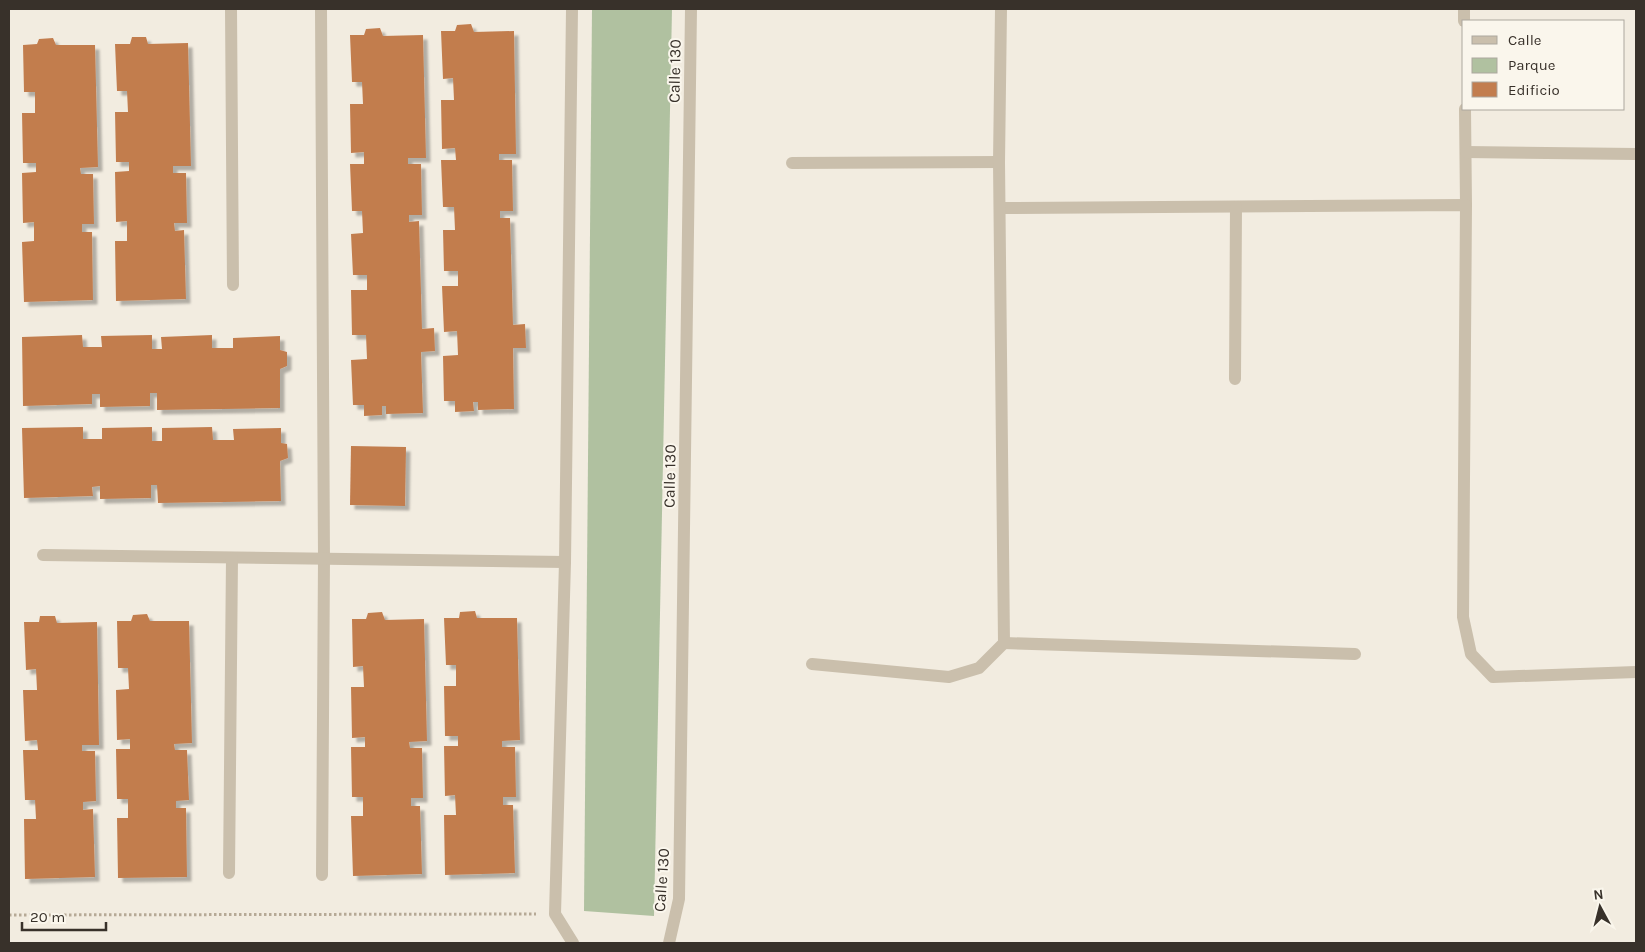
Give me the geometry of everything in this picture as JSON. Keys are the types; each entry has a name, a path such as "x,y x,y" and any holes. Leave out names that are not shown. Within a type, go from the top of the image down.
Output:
{"street":[{"path":"231,9 233,285"},
{"path":"321,9 324,559 322,875"},
{"path":"572,9 566,562 556,914 573,943"},
{"name":"Calle 130","path":"669,943 679,899 691,9"},
{"path":"1001,9 999,162 1004,643"},
{"path":"1466,110 1463,617 1471,654 1494,677 1636,672"},
{"path":"1466,152 1636,154"},
{"path":"792,163 999,162"},
{"path":"1000,208 1466,205"},
{"path":"1236,206 1236,379"},
{"path":"43,555 566,562"},
{"path":"229,873 232,558"},
{"path":"812,664 949,677 978,668 1004,643 1356,654"}],"path":[{"path":"9,915 556,914"}],"green space":[{"path":"592,9 672,9 654,916 584,911"}],"building":[{"path":"471,24 474,32 514,31 516,154 499,154 499,160 512,160 513,211 500,211 500,218 510,218 513,325 525,324 526,348 513,348 514,409 478,410 478,402 473,402 474,411 455,412 455,401 444,401 443,356 458,355 457,331 444,332 442,286 458,286 458,271 444,271 443,230 455,230 454,207 443,207 441,160 456,160 455,148 442,149 441,100 454,100 453,78 443,79 441,31 455,31 457,25"},
{"path":"380,28 383,36 423,35 426,158 408,158 408,164 421,164 422,215 409,215 409,222 419,221 422,329 434,328 435,351 421,352 423,413 386,414 386,406 382,406 382,415 364,416 364,405 353,405 351,360 367,359 366,335 352,335 351,290 367,290 367,275 353,275 351,234 363,233 362,211 352,211 350,164 364,164 364,152 351,153 350,104 363,104 362,82 352,82 350,35 364,35 366,29"},
{"path":"132,37 146,37 148,44 188,43 191,166 173,166 173,173 186,173 187,223 174,223 175,231 184,230 186,299 116,301 115,241 127,241 127,221 116,222 115,172 129,171 129,162 116,162 115,112 128,112 127,91 117,91 115,44 130,44"},
{"path":"53,38 56,45 95,45 98,167 80,168 81,174 93,174 94,224 82,224 82,232 92,232 93,300 24,302 22,242 34,241 34,222 23,223 22,173 36,172 36,163 23,163 22,113 35,113 35,92 24,92 23,45 37,44 39,39"},
{"path":"82,335 83,347 102,347 101,336 152,335 152,349 162,349 161,337 212,335 212,348 233,348 233,338 280,336 280,350 287,352 287,366 280,369 280,408 157,410 157,393 150,393 150,406 100,407 100,394 92,394 92,404 23,406 22,337"},
{"path":"83,427 83,439 102,439 102,428 152,427 152,441 162,441 162,428 212,427 213,440 234,440 233,429 281,428 281,443 287,444 288,458 280,461 281,501 158,503 157,485 151,485 151,498 100,499 100,486 92,487 93,496 24,498 22,428"},
{"path":"351,446 406,447 405,506 350,505"},
{"path":"475,611 477,618 517,618 520,740 502,741 502,747 515,747 516,797 503,797 503,805 513,805 515,873 445,875 444,815 456,815 455,795 445,796 444,746 458,746 458,736 445,736 444,686 456,686 456,665 446,665 444,618 459,618 460,612"},
{"path":"382,612 385,620 424,619 427,741 409,742 410,748 422,748 423,798 411,798 411,806 420,806 422,874 353,876 351,816 363,816 363,797 352,797 351,747 365,747 365,737 352,738 351,687 364,687 363,666 353,667 352,619 366,619 368,613"},
{"path":"147,614 150,621 189,621 192,743 174,744 175,750 187,750 189,800 176,801 176,808 186,808 187,877 118,878 117,818 128,818 128,799 117,799 116,749 130,749 130,739 117,740 116,690 129,689 128,668 118,668 117,621 131,621 133,615"},
{"path":"40,616 55,616 57,623 97,622 99,745 82,745 82,751 95,751 96,801 83,802 83,810 93,809 95,877 25,879 24,819 36,819 35,800 25,800 23,750 38,750 37,740 25,741 23,690 37,690 36,669 26,670 24,622 39,622"}]}
